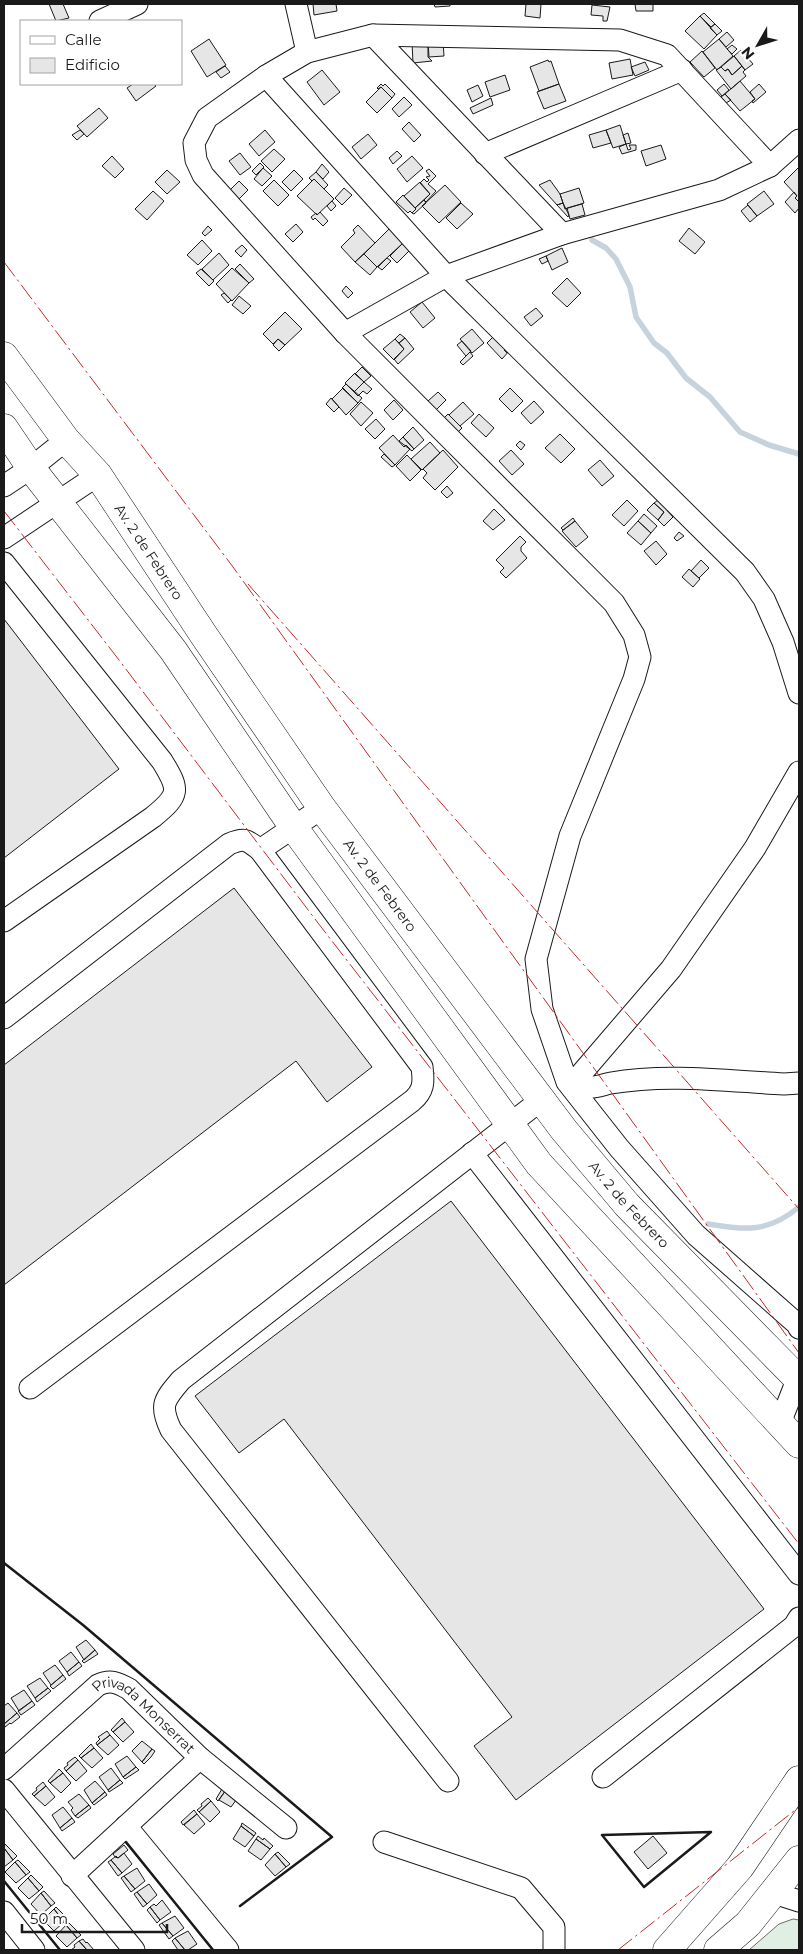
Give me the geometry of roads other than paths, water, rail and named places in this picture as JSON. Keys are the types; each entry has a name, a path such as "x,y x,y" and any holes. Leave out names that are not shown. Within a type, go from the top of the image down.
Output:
{"main road":[{"name":"Av. 2 de Febrero","path":"4,356 66,440 98,476 322,808 540,1100 627,1205 799,1378"},
{"path":"4,428 31,468 173,650 294,828 539,1164 799,1444"},
{"path":"666,1950 740,1867 799,1780"},
{"path":"718,1950 748,1924 799,1860"}],"street":[{"path":"102,20 137,4"},
{"path":"296,4 307,52"},
{"path":"373,35 562,234"},
{"path":"770,166 667,55 620,40 373,35 307,52 266,76 207,118 194,143 196,160 203,175 345,333 614,603 634,635 640,657 634,679 570,836 536,959 542,1009 567,1082 619,1148 696,1235 797,1324 799,1328"},
{"path":"485,154 682,70"},
{"path":"266,76 446,276 745,572 764,599 783,642 799,693"},
{"path":"345,333 446,276 562,234 718,190 770,166 799,140"},
{"path":"4,486 31,468 66,440"},
{"path":"4,538 98,476"},
{"path":"4,563 162,761 172,778 175,791 169,804 4,920"},
{"path":"799,772 754,848 671,969 581,1074 579,1082 582,1086 589,1088 633,1080 668,1079 799,1083"},
{"path":"260,850 322,808"},
{"path":"4,1018 229,844 239,840 247,840 260,850 422,1067 424,1083 420,1094 30,1388"},
{"path":"448,1781 172,1430 164,1414 167,1397 181,1380 540,1100"},
{"path":"472,1153 799,1574"},
{"path":"780,1423 799,1378"},
{"path":"603,1777 794,1626 799,1618"},
{"name":"Privada Monserrat","path":"4,1769 98,1685 106,1681 118,1682 129,1689 200,1758 286,1828"},
{"path":"72,1876 200,1758"},
{"path":"4,1790 134,1950"},
{"path":"126,1826 228,1950"},
{"path":"384,1842 521,1888 554,1927 554,1950"},
{"path":"774,1893 799,1901"},
{"path":"7,1923 34,1950"}],"waterway":[{"path":"592,240 606,248 616,259 630,287 636,317 654,343 667,353 686,378 710,397 740,432 769,445 799,454"},
{"path":"708,1224 734,1228 756,1228 777,1221 799,1207"}]}
